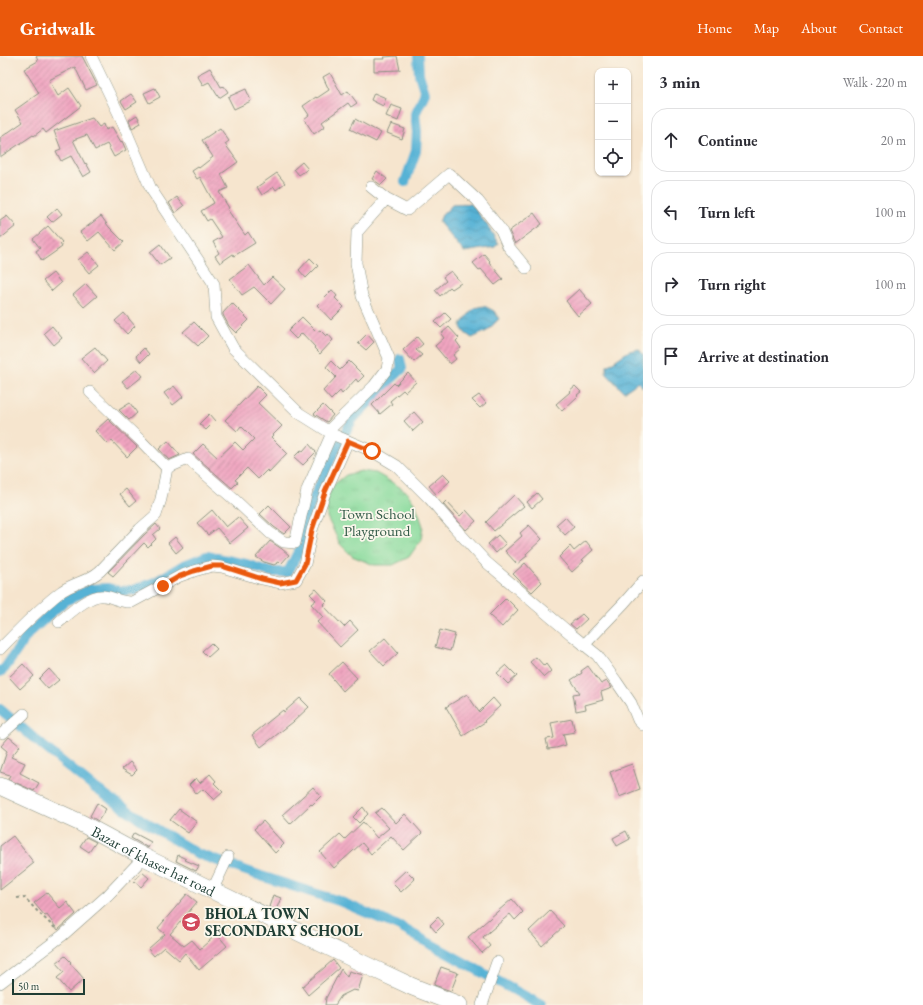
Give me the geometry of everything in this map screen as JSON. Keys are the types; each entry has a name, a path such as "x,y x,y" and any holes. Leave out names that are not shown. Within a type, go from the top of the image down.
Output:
{"main road":[{"name":"Bazar of khaser hat road","path":"0,786 81,823 144,857 215,886 368,966 413,987 432,1000 459,1005"}],"street":[{"path":"91,56 118,112 151,189 214,284 216,317 233,348 299,412 331,433 372,451 398,466 430,499 486,562 597,655 631,703 638,720 643,725"},
{"path":"371,187 386,199 407,210 449,174 478,201 501,230 508,246 526,268"},
{"path":"167,468 188,459 270,533 284,542 295,543 307,490 331,433 388,369 389,358 362,296 356,263 357,232 386,199"},
{"path":"90,392 167,468"},
{"path":"59,622 77,607 93,598 103,596 111,597 120,601 132,602 180,576 212,566 222,566 262,579 280,583 296,580 305,564 312,530 325,492 349,442"},
{"path":"0,649 38,611 62,591 73,584 94,577 100,572 140,528 156,515 161,499 167,468"},
{"path":"584,645 643,581"},
{"path":"3,734 24,714"},
{"path":"0,983 63,935 108,895 144,857"},
{"path":"215,886 228,858"},
{"path":"484,1001 497,962"}],"path":[{"path":"17,898 24,897 63,935"}],"green space":[{"name":"Town School Playground","path":"361,471 376,473 406,491 416,506 423,526 421,540 409,557 393,565 374,565 352,556 340,544 327,517 327,499 332,486 346,475"}],"water":[{"path":"471,204 487,225 498,243 495,247 464,252 439,222 442,215 452,205"},
{"path":"484,306 494,311 499,319 487,331 472,338 465,333 461,327 462,323 474,308"},
{"path":"639,349 643,355 643,388 638,382 624,392 606,373 607,366 629,351"}],"building":[{"path":"36,56 82,56 97,85 86,90 75,67 49,80 58,96 69,88 81,106 46,133 43,129 0,157 0,138 23,122 15,110 39,93 24,69 38,61"},
{"path":"397,56 400,70 374,71 374,59 385,59 384,57"},
{"path":"210,68 221,87 224,86 228,92 219,98 209,82 203,85 197,75"},
{"path":"330,73 342,95 348,91 357,103 351,107 348,103 322,122 325,126 314,134 304,119 309,115 303,106 329,90 323,77"},
{"path":"155,88 160,97 149,103 144,93"},
{"path":"246,89 251,101 234,109 228,97"},
{"path":"374,93 386,98 383,106 371,100"},
{"path":"131,94 137,102 126,109 121,101"},
{"path":"391,105 402,109 398,121 386,116"},
{"path":"137,115 141,123 132,128 129,120"},
{"path":"92,118 99,127 104,124 106,130 112,127 121,142 122,141 126,150 114,157 107,144 95,150 87,135 73,140 85,164 86,163 91,172 83,177 71,156 61,161 56,151 61,149 54,131"},
{"path":"355,119 381,133 376,142 350,129"},
{"path":"391,124 405,129 402,139 387,133"},
{"path":"220,128 229,141 225,144 238,162 221,174 228,188 219,192 229,208 227,209 245,235 248,232 255,243 234,256 233,254 220,263 215,256 219,253 213,242 222,237 210,219 207,221 201,211 214,203 200,177 197,179 192,171 198,167 199,168 213,157 202,140"},
{"path":"302,162 308,169 299,175 294,169"},
{"path":"377,171 387,179 381,185 372,179"},
{"path":"277,173 285,183 276,190 274,187 262,195 257,187"},
{"path":"177,197 184,206 175,213 169,203"},
{"path":"57,208 62,214 52,222 47,217"},
{"path":"534,213 542,224 515,244 509,231"},
{"path":"7,216 16,226 0,239 0,221"},
{"path":"101,216 109,227 124,242 115,250 99,232 88,241 80,232"},
{"path":"48,226 62,242 60,244 62,247 42,261 36,251 40,248 33,239"},
{"path":"160,244 170,258 160,265 150,252"},
{"path":"88,252 99,265 89,273 78,260"},
{"path":"484,254 503,279 495,285 481,269 479,270 473,263"},
{"path":"310,258 318,266 306,278 299,270"},
{"path":"249,265 264,285 272,277 285,289 271,304 254,287 242,295 230,279"},
{"path":"451,271 461,283 452,289 450,287 440,296 435,290 446,281 443,277"},
{"path":"53,273 61,283 52,291 43,281"},
{"path":"86,284 97,296 84,307 73,295"},
{"path":"579,289 592,304 578,316 566,301"},
{"path":"332,290 337,296 335,298 344,307 331,320 317,305"},
{"path":"232,303 249,320 236,333 229,326 223,315"},
{"path":"124,313 135,326 127,334 115,321"},
{"path":"445,313 451,319 441,328 435,322"},
{"path":"302,317 317,332 320,330 326,336 328,334 333,340 320,354 302,333 296,339 288,331"},
{"path":"194,322 208,336 198,346 183,332"},
{"path":"52,326 62,338 54,345 44,333"},
{"path":"449,327 459,338 456,341 461,348 453,355 456,359 450,364 435,346 444,338 441,334"},
{"path":"367,334 374,342 366,350 358,343"},
{"path":"417,337 423,344 416,350 422,355 414,362 403,350"},
{"path":"95,347 107,361 94,373 81,358"},
{"path":"144,348 149,354 141,362 136,356"},
{"path":"331,361 340,370 349,361 364,376 358,382 356,379 342,394 340,391 331,400 323,391 336,377 326,367"},
{"path":"137,369 143,376 128,388 122,381"},
{"path":"408,373 416,382 405,392 403,390 390,401 392,404 380,414 372,405 394,383 396,385"},
{"path":"174,386 183,397 173,405 164,393"},
{"path":"257,386 266,395 258,403 282,426 271,437 287,453 269,472 267,470 258,479 247,468 235,480 238,482 232,488 193,454 203,444 218,458 235,442 243,450 254,439 241,426 237,431 225,420"},
{"path":"575,386 581,392 562,411 556,404"},
{"path":"479,395 486,403 480,408 472,400"},
{"path":"130,403 137,413 129,420 119,410"},
{"path":"323,405 333,415 327,422 314,414"},
{"path":"414,412 423,422 413,431 404,421"},
{"path":"209,414 215,421 206,430 199,424"},
{"path":"108,419 137,447 127,457 111,440 107,444 95,431"},
{"path":"168,441 180,455 169,460 159,449"},
{"path":"309,444 316,452 303,465 294,457 301,450 303,451"},
{"path":"443,474 450,481 436,494 429,486"},
{"path":"126,489 136,501 130,506 120,494"},
{"path":"537,493 542,499 532,508 527,502"},
{"path":"514,495 524,506 494,531 486,522"},
{"path":"446,501 460,516 466,510 476,521 466,530 443,504"},
{"path":"269,505 291,527 284,534 260,514"},
{"path":"212,510 226,527 238,517 248,528 230,543 217,528 208,535 197,523"},
{"path":"565,517 574,527 565,535 556,525"},
{"path":"156,524 160,529 153,535 156,539 148,547 144,543 113,576 108,572 145,534"},
{"path":"529,525 542,539 526,554 527,556 517,564 505,551 522,536 520,533"},
{"path":"498,535 506,544 496,553 488,544"},
{"path":"175,537 183,547 176,553 168,543"},
{"path":"270,541 289,555 281,564 279,562 274,565 264,562 256,557"},
{"path":"586,541 593,550 572,572 559,557 570,546 574,551"},
{"path":"525,563 542,582 532,592 513,574"},
{"path":"316,589 327,601 323,605 344,627 350,621 358,630 340,647 317,622 323,617 311,604 316,600 310,594"},
{"path":"506,598 518,610 502,627 489,615"},
{"path":"582,614 587,619 576,629 570,624"},
{"path":"440,630 455,634 450,651 435,647"},
{"path":"385,638 398,653 384,666 370,651"},
{"path":"211,643 217,649 208,657 202,651"},
{"path":"536,657 544,666 546,664 551,671 544,677 530,662"},
{"path":"342,662 357,678 343,691 329,674"},
{"path":"23,664 34,676 20,689 9,677"},
{"path":"506,665 517,676 508,684 497,673"},
{"path":"588,666 601,684 607,681 612,688 601,692 603,700 585,705 586,709 576,711 573,694 580,693 571,680 582,673 581,671"},
{"path":"49,669 59,680 48,689 39,679"},
{"path":"467,694 479,712 493,698 500,706 484,721 485,722 463,736 446,707"},
{"path":"300,698 309,707 293,722 261,747 252,735 283,710 284,712"},
{"path":"572,719 575,732 563,734 566,745 548,749 546,739 554,738 551,723"},
{"path":"9,737 20,746 11,757 25,763 20,773 39,783 34,791 8,779 10,775 0,772 7,751 1,746"},
{"path":"130,762 137,770 132,775 122,769"},
{"path":"632,764 640,789 619,797 610,772"},
{"path":"210,774 216,781 214,783 223,792 214,800 203,789 197,794 189,785 196,778 200,783"},
{"path":"313,787 321,796 290,824 282,815"},
{"path":"97,803 106,809 98,821 90,816"},
{"path":"363,807 368,814 359,823 353,817"},
{"path":"382,808 396,823 405,814 422,833 404,850 391,836 371,854 362,843 334,868 320,852 340,834 345,839 363,822 377,838 389,828 375,813"},
{"path":"179,809 197,822 188,833 170,820"},
{"path":"263,821 284,844 275,853 254,829"},
{"path":"626,831 630,839 617,846 613,838"},
{"path":"134,833 151,842 148,848 131,838"},
{"path":"13,836 34,863 0,890 0,846"},
{"path":"86,837 96,842 89,852 80,846"},
{"path":"178,855 199,866 196,871 176,861"},
{"path":"406,870 415,879 401,892 392,883"},
{"path":"142,872 149,878 141,887 134,881"},
{"path":"47,893 60,908 67,902 76,914 58,930 47,915 45,916 34,903"},
{"path":"187,894 197,902 170,934 184,946 192,940 200,949 217,934 227,946 199,970 185,953 179,960 164,947 154,956 148,949 165,934 158,928"},
{"path":"273,895 281,898 276,910 269,907"},
{"path":"512,899 523,912 515,920 510,914 483,937 490,946 482,953 468,937"},
{"path":"550,911 564,926 542,946 529,931"},
{"path":"438,917 444,924 436,932 430,925"},
{"path":"65,956 84,979 69,992 57,978 64,972 56,963"},
{"path":"333,960 339,968 308,995 302,987"},
{"path":"441,967 458,973 451,991 434,985"},
{"path":"341,969 347,977 349,971 363,975 358,991 353,990 341,996 335,1005 325,1005 326,998"}],"waterway":[{"path":"405,182 416,151 417,132 415,114 425,93 419,74 418,56"},
{"path":"0,672 5,668 28,634 63,602 90,589 108,588 120,591 134,590 155,582 182,566 207,556 246,564 270,572 288,572 299,550 309,509 334,452 353,419 402,369 400,359"},
{"path":"0,709 92,786 148,824 198,854 339,901 400,927 541,1005"}],"place":[{"name":"BHOLA TOWN SECONDARY SCHOOL","path":"191,922"}],"route":[{"path":"163,586 180,576 204,567 212,566 222,566 262,579 280,583 296,580 305,564 312,530 325,492 348,441 372,451"}]}
